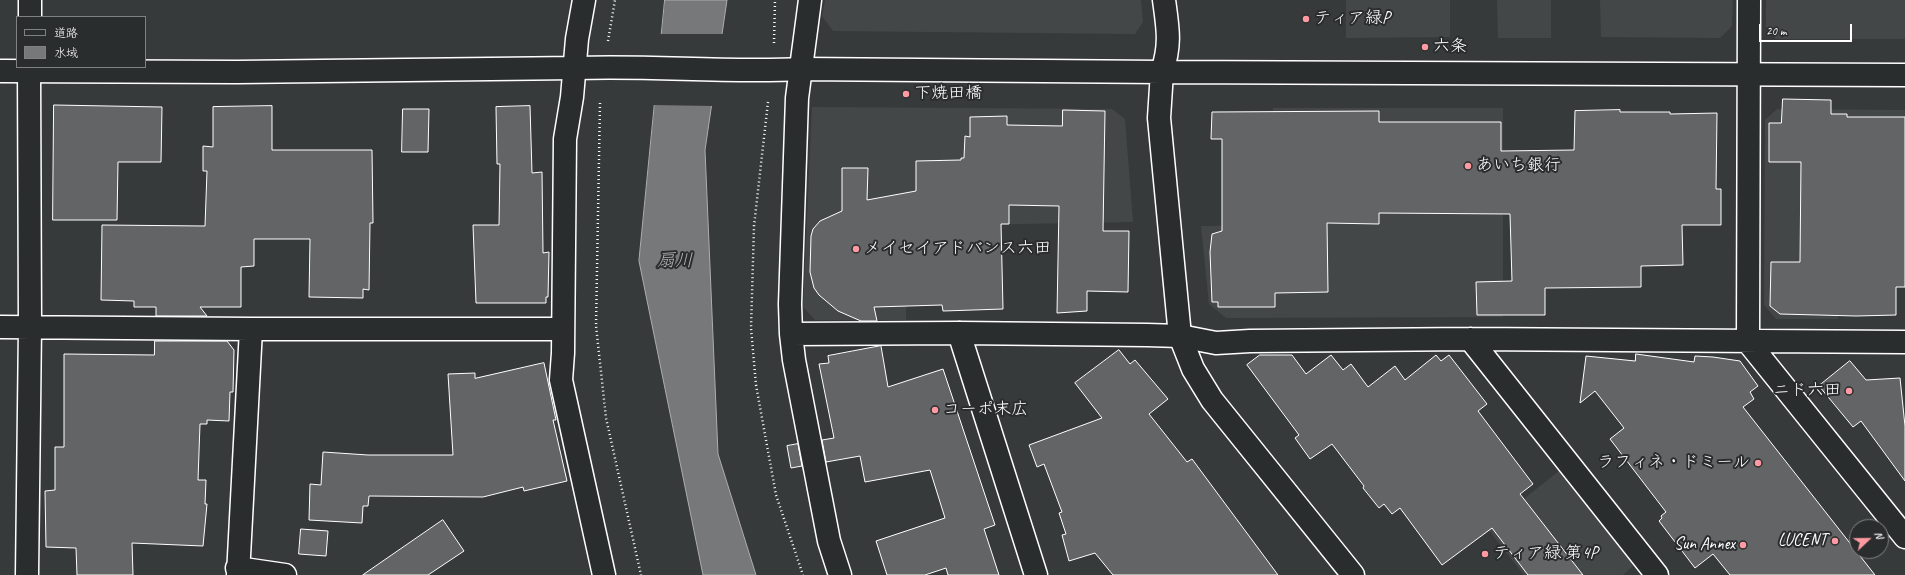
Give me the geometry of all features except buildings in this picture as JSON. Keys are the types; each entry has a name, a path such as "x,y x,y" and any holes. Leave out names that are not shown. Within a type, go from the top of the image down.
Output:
{"street":[{"path":"30,0 30,16"},
{"path":"584,0 577,39 575,68 565,139 561,380 604,575"},
{"path":"810,0 797,98 790,304 791,334 794,360 829,541 840,575"},
{"path":"1164,0 1168,52 1162,72 1159,118 1180,336 1193,369 1212,400 1353,575"},
{"path":"1748,0 1748,342 1905,537"},
{"path":"0,71 29,69 237,72 575,68 611,57 759,71 801,69 1905,75"},
{"path":"27,575 30,326 29,69"},
{"path":"0,327 563,329"},
{"path":"251,329 238,572 285,575"},
{"path":"791,334 959,333 1180,336 1216,343 1470,338 1748,342 1905,342"},
{"path":"959,333 1036,575"},
{"path":"1470,338 1657,575"}],"path":[{"path":"611,57 615,0"},
{"path":"600,97 596,326 606,418 641,575"}],"shaded area":[{"path":"825,0 1141,0 1143,22 1135,34 833,31 822,16"},
{"path":"1346,0 1450,0 1450,37 1346,38"},
{"path":"1497,0 1551,0 1551,38 1498,38"},
{"path":"1600,0 1733,0 1732,26 1720,38 1601,37"},
{"path":"1766,0 1905,0 1905,39 1776,39 1766,27"},
{"path":"812,107 1112,109 1125,119 1133,222 908,226 906,320 815,320 803,307"},
{"path":"1273,108 1503,108 1503,317 1226,318 1209,304 1201,226 1272,225"},
{"path":"1777,109 1905,110 1905,230 1838,230 1838,319 1776,319 1764,305 1765,120"},
{"path":"1559,471 1634,565 1623,575 1524,575 1487,528"}],"water":[{"name":"扇川","path":"665,0 727,0 705,150 718,454 756,575 703,575 639,261"}],"pier":[{"path":"660,34 724,34 713,106 653,105"}],"place":[{"name":"ティア緑P","path":"1306,19"},
{"name":"六条","path":"1425,47"},
{"name":"下焼田橋","path":"906,94"},
{"name":"あいち銀行","path":"1468,166"},
{"name":"メイセイアドバンス六田","path":"856,249"},
{"name":"ニド六田","path":"1849,391"},
{"name":"コーポ末広","path":"935,410"},
{"name":"ラフィネ・ドミール","path":"1758,463"},
{"name":"LUCENT","path":"1835,541"},
{"name":"Sun Annex","path":"1743,545"},
{"name":"ティア緑 第4P","path":"1485,554"}]}
